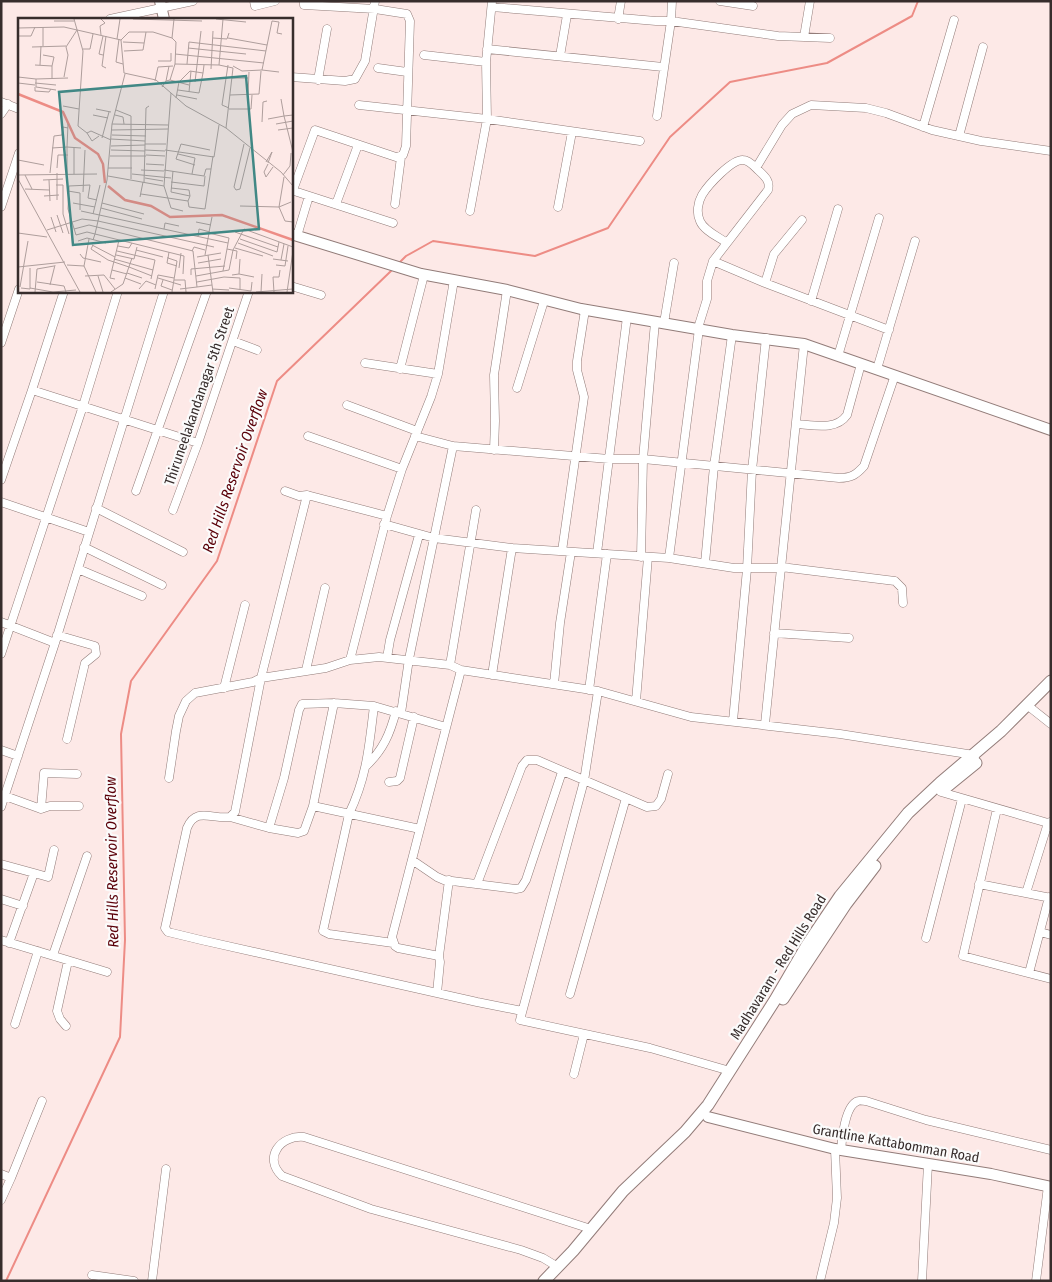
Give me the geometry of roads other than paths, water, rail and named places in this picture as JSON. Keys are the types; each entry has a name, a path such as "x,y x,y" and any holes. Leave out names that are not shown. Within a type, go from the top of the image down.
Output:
{"main road":[{"name":"Madhavaram - Red Hills Road","path":"1029,708 1051,682"},
{"name":"Madhavaram - Red Hills Road","path":"552,1281 652,1170 708,1117 846,904 880,858 911,821 1029,708 1051,691"},
{"name":"Madhavaram - Red Hills Road","path":"544,1281 623,1191 686,1132 708,1105 807,945 840,896 908,813 940,783 976,758"}],"street":[{"path":"113,18 161,4 193,1"},
{"path":"254,1 255,6 275,1"},
{"path":"304,1 304,5 375,5 404,12 410,20 406,146 401,157 395,204"},
{"path":"618,19 621,1"},
{"path":"657,116 672,1"},
{"path":"720,1 753,6"},
{"path":"804,37 810,1"},
{"path":"161,4 164,18"},
{"path":"470,211 487,119 486,62 492,4 618,19 656,22 671,20 778,36 830,38"},
{"path":"292,77 352,81 358,76 365,61 375,5"},
{"path":"560,56 567,14"},
{"path":"922,127 954,20"},
{"path":"318,80 327,29"},
{"path":"959,136 983,47"},
{"path":"488,49 663,67"},
{"path":"424,55 486,62"},
{"path":"378,68 407,72"},
{"path":"1,114 5,103 18,109"},
{"path":"359,105 487,119 640,141"},
{"path":"756,168 782,125 792,114 811,105 866,108 886,113 922,127 959,136 1051,151"},
{"path":"393,223 292,190 314,130 392,156 401,157"},
{"path":"558,207 572,132"},
{"path":"336,204 358,145"},
{"path":"1,207 18,155"},
{"path":"669,558 698,328 707,299 707,281 713,261 727,243 768,190 770,185 768,180 750,162 743,160 735,161 728,166 702,195 698,213 700,222 706,229 727,243"},
{"path":"309,196 294,235 423,274 508,290 544,301 585,310 732,335 804,344 1051,430"},
{"path":"811,301 838,209"},
{"path":"838,356 879,218"},
{"path":"765,284 774,254 802,220"},
{"path":"877,369 915,241"},
{"path":"713,261 765,284 889,330"},
{"path":"636,701 644,557 643,459 660,322 674,262"},
{"path":"400,369 423,274"},
{"path":"350,660 385,520 438,374 454,280"},
{"path":"292,286 321,295"},
{"path":"494,450 494,375 508,290"},
{"path":"1,344 5,322 18,291"},
{"path":"1,480 64,292"},
{"path":"1,654 83,406 118,292"},
{"path":"1,807 56,639 164,292"},
{"path":"136,491 207,292"},
{"name":"Thiruneelakandanagar 5th Street","path":"173,510 198,443 249,292"},
{"path":"516,388 544,301"},
{"path":"554,684 576,456 584,397 583,387 577,370 577,361 585,310"},
{"path":"597,553 627,317"},
{"path":"704,563 714,466 732,335"},
{"path":"733,721 747,568 752,470 766,338"},
{"path":"233,341 257,350"},
{"path":"764,724 804,344"},
{"path":"365,363 438,374"},
{"path":"796,424 828,426 843,421 847,415 861,364"},
{"path":"348,405 416,434 453,446 680,462 846,478 854,476 864,466 895,376"},
{"path":"32,390 198,443"},
{"path":"308,436 402,469"},
{"path":"366,766 380,752 398,712 453,446"},
{"path":"286,491 385,520 419,535 434,538 512,548 669,558 747,568 763,566 781,567 895,581 902,588 903,602"},
{"path":"230,817 235,812 238,800 261,678 307,496"},
{"path":"1,502 89,532"},
{"path":"96,508 183,552"},
{"path":"450,665 476,510"},
{"path":"387,658 390,640 419,535"},
{"path":"84,547 162,585"},
{"path":"492,675 512,548"},
{"path":"589,690 607,554"},
{"path":"78,569 142,596"},
{"path":"306,670 325,588"},
{"path":"224,688 245,605"},
{"path":"1,622 56,639 95,646 96,654 85,664 67,739"},
{"path":"774,633 849,638"},
{"path":"169,778 179,716 186,701 195,693 253,682 261,678 326,668 350,660 379,657 450,665 461,670 598,691 691,717 840,734 976,758"},
{"path":"439,956 398,948 393,943 392,937 461,670"},
{"path":"598,691 584,781 520,1020 650,1048 730,1071"},
{"path":"269,828 284,778 302,704 307,702 374,706 446,727"},
{"path":"334,703 313,806 306,827 301,833 269,828 230,817 195,816 190,820 187,828 166,922 168,932 522,1011"},
{"path":"374,706 366,766 349,814 323,931 329,934 393,943"},
{"path":"1029,708 1051,724"},
{"path":"389,782 397,781 400,778 414,717"},
{"path":"1,750 18,756"},
{"path":"477,884 524,762 532,759 537,760 647,807 656,806 661,799 668,774"},
{"path":"412,860 437,877 477,884 521,888 524,885 562,772"},
{"path":"41,809 44,774 77,774"},
{"path":"940,792 962,800 1050,824 1026,893"},
{"path":"5,796 41,809 50,806 79,806"},
{"path":"570,994 626,798"},
{"path":"926,938 962,800"},
{"path":"313,806 420,829"},
{"path":"997,809 963,956 1051,979"},
{"path":"1,864 48,877 54,850"},
{"path":"53,956 87,856"},
{"path":"34,873 23,906 5,942 107,972"},
{"path":"437,993 439,956 449,880"},
{"path":"979,884 1050,898 1029,973"},
{"path":"1,899 23,906"},
{"path":"1040,932 1051,935"},
{"path":"15,1024 38,951"},
{"path":"66,1026 60,1020 57,1011 68,961"},
{"path":"574,1074 584,1034"},
{"path":"820,1281 834,1224 837,1198 838,1150 850,1110 858,1100 926,1120 1051,1150"},
{"path":"1,1200 42,1101"},
{"name":"Grantline Kattabomman Road","path":"708,1117 838,1150 991,1174 1049,1186"},
{"path":"558,1267 543,1258 521,1250 371,1209 282,1176 275,1170 276,1152 279,1145 285,1140 294,1136 304,1137 591,1229"},
{"path":"922,1281 928,1164"},
{"path":"152,1281 166,1169"},
{"path":"1,1174 11,1178"},
{"path":"1036,1281 1049,1186"},
{"path":"92,1275 134,1281"}],"waterway":[{"name":"Red Hills Reservoir Overflow","path":"399,263 406,256 433,241 535,256 608,228 670,137 730,82 827,63 912,16 918,1"},
{"name":"Red Hills Reservoir Overflow","path":"6,1281 120,1037 125,940 121,734 131,681 217,561 277,381 392,270"}]}
